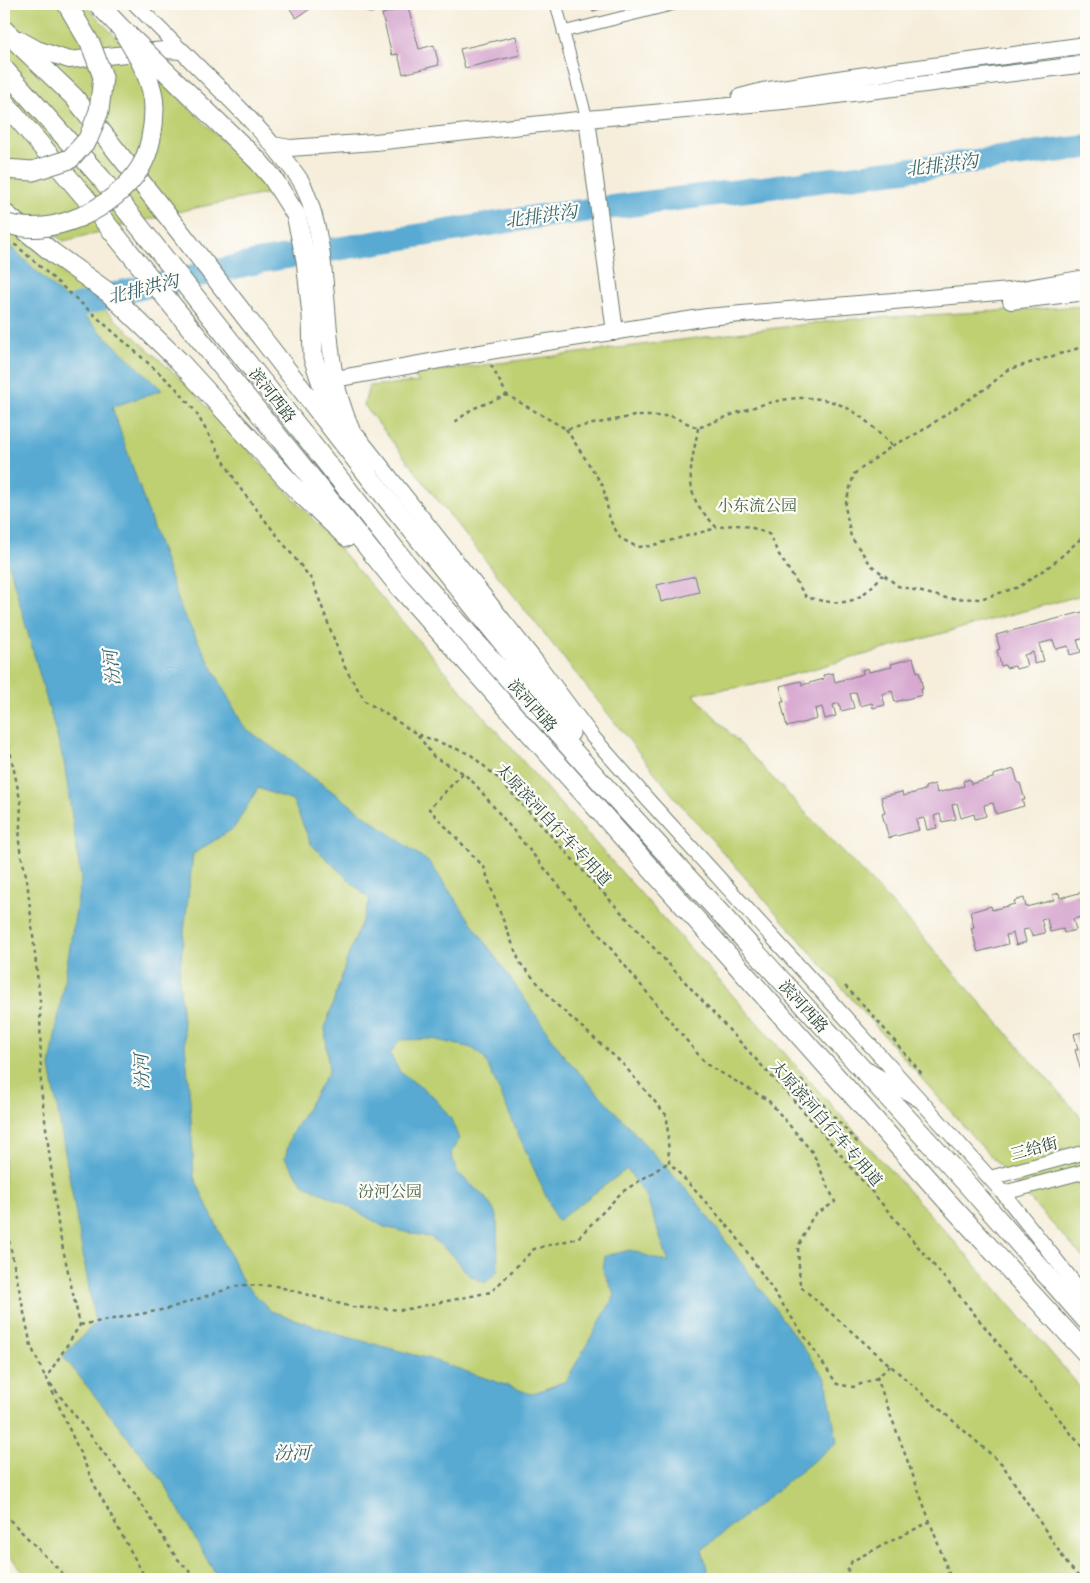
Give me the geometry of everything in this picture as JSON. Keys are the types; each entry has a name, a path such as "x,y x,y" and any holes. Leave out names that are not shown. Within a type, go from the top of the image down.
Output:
{"highway":[{"path":"4,169 34,171 70,159 88,139 99,111 103,76 91,45 67,4"},
{"path":"98,4 258,161 272,177 296,215 306,260 312,315 313,357 331,411 371,479"},
{"path":"4,224 13,226 50,226 83,216 108,201 121,190 140,167 150,142 154,108 149,82 140,59 121,28"},
{"path":"4,30 74,97 371,479 544,694 608,790"},
{"name":"滨河西路","path":"4,69 101,178 413,572 608,790 966,1183 1086,1320"},
{"name":"滨河西路","path":"4,102 102,218 398,585 947,1201 1086,1353"},
{"path":"4,212 37,240 109,293 179,360 294,488 398,585"}],"main road":[{"path":"4,30 37,49 69,60 164,50 182,52 274,145 303,185 315,217 324,263 336,379 371,479"},
{"path":"685,110 763,91 1086,45"},
{"path":"274,145 290,148 375,142 805,99 1086,64"},
{"path":"587,120 615,332"},
{"path":"336,379 707,317 1010,291 1086,278"},
{"path":"891,301 1001,302 1086,292"}],"street":[{"path":"135,4 182,52"},
{"path":"556,4 587,120"},
{"path":"563,32 675,4"},
{"path":"352,429 537,662 592,736 990,1178 1086,1298"},
{"path":"544,694 592,736"},
{"path":"857,1063 921,1101"},
{"name":"三给街","path":"990,1178 1086,1152"},
{"path":"1003,1193 1086,1171"}],"path":[{"name":"太原滨河自行车专用道","path":"4,239 17,246 175,387 195,411 238,487 312,580 344,666 365,701 417,734 470,754 498,778 808,1116 963,1300 1086,1452"},
{"path":"1086,348 1078,348 1008,370 988,387 920,432 892,446 854,474 845,506 851,537 871,564 898,586 946,598 980,599 1018,587 1054,563 1086,534"},
{"path":"490,364 507,395 566,429 603,486 610,520 620,538 637,547 650,546 732,524 750,527 769,534 778,553 806,597 828,601 850,602 866,592 883,574"},
{"path":"455,422 472,409 507,395"},
{"path":"566,429 635,416 671,416 698,428 766,403 802,398 822,400 848,408 869,423 892,446"},
{"path":"698,428 690,478 694,498 717,528"},
{"path":"4,722 21,804 19,845 27,880 40,1001 41,1088 57,1221 80,1325 46,1378"},
{"path":"417,734 434,757 463,773 481,791 706,1064 768,1100 812,1153 835,1202 813,1216 798,1247 800,1286 1002,1464 1068,1565 1081,1579"},
{"path":"463,773 429,809 484,867 520,963 558,1006 622,1063 667,1116 669,1162 734,1233 837,1384 853,1387 876,1378 890,1366"},
{"path":"845,986 872,1014 923,1075"},
{"path":"801,1080 858,1143"},
{"path":"80,1325 167,1309 240,1285 276,1286 352,1307 403,1310 491,1292 534,1249 578,1238 622,1192 669,1162"},
{"path":"4,1217 32,1346 95,1486 146,1579"},
{"path":"46,1378 131,1488 176,1557 196,1579"},
{"path":"876,1378 951,1579"},
{"path":"4,1514 68,1579"},
{"path":"844,1579 852,1560 929,1522"}],"green space":[{"path":"4,4 84,4 275,192 190,209 64,241 9,208 4,201"},
{"name":"汾河公园","path":"4,224 35,246 187,385 324,531 553,796 988,1279 1086,1394 1086,1579 29,1579 4,1549"},
{"name":"小东流公园","path":"1086,306 1086,594 754,685 693,694 914,927 1086,1123 1086,1261 974,1138 676,799 364,405 369,386 419,382 412,374 839,320"}],"water":[{"name":"汾河","path":"4,246 11,247 162,390 112,407 182,611 244,727 430,863 565,1057 695,1199 826,1379 837,1442 702,1550 710,1579 218,1579 162,1480 63,1356 95,1323 50,1067 81,879 64,762 9,565 4,560","holes":["258,788 293,801 311,844 370,900 347,959 325,1028 329,1071 291,1135 285,1158 303,1184 348,1206 384,1227 432,1238 453,1256 469,1275 485,1283 498,1271 497,1216 487,1199 457,1172 451,1153 459,1139 451,1119 433,1096 400,1072 390,1054 399,1040 432,1039 472,1048 485,1059 557,1221 627,1169 646,1196 669,1263 630,1250 605,1256 603,1270 615,1295 566,1381 531,1394 430,1359 340,1335 271,1311 243,1282 194,1177 190,1100 179,977 193,854 234,828"]}],"building":[{"path":"287,4 318,4 296,18"},
{"path":"591,4 617,4 593,11"},
{"path":"408,7 419,49 434,45 439,65 403,74 398,54 392,55 382,14"},
{"path":"516,36 520,55 465,68 460,49"},
{"path":"695,576 699,592 661,602 657,585"},
{"path":"1086,611 1086,638 1077,640 1081,652 1070,655 1068,646 1056,649 1053,640 1039,644 1044,661 1034,664 1033,652 1024,655 1027,666 1016,669 1015,666 1006,668 1005,665 1001,666 997,650 1000,649 996,635"},
{"path":"913,658 917,672 919,671 923,689 921,689 922,695 895,702 892,691 882,694 885,705 873,708 872,703 860,706 856,692 850,694 854,708 841,711 839,703 833,705 836,716 825,719 822,707 815,709 817,719 787,727 781,702 784,702 780,686 801,681 802,685 824,679 823,675 833,673 835,682 863,674 862,670 868,668 869,672 892,667 891,664"},
{"path":"1014,769 1025,800 1022,800 1024,806 996,814 993,803 984,805 986,816 975,819 974,814 961,818 957,803 952,805 956,819 942,822 940,814 934,816 937,828 927,830 924,818 916,820 919,830 889,838 882,814 885,813 881,797 902,792 903,796 925,790 925,787 935,784 937,793 964,786 963,781 970,779 971,784 993,778 993,775"},
{"path":"1086,888 1086,930 1082,917 1073,919 1076,930 1064,933 1063,929 1050,932 1047,918 1041,919 1045,933 1032,936 1029,929 1023,930 1026,942 1016,945 1013,933 1006,935 1008,944 978,952 971,928 974,927 970,912 991,906 992,910 1015,904 1014,901 1024,898 1026,907 1054,900 1052,895 1059,893 1060,898 1083,892 1082,889"},
{"path":"1086,1031 1086,1073 1082,1074 1075,1050 1078,1049 1074,1034"}],"waterway":[{"name":"北排洪沟","path":"4,330 122,292 262,261 534,217 1086,147"}]}
